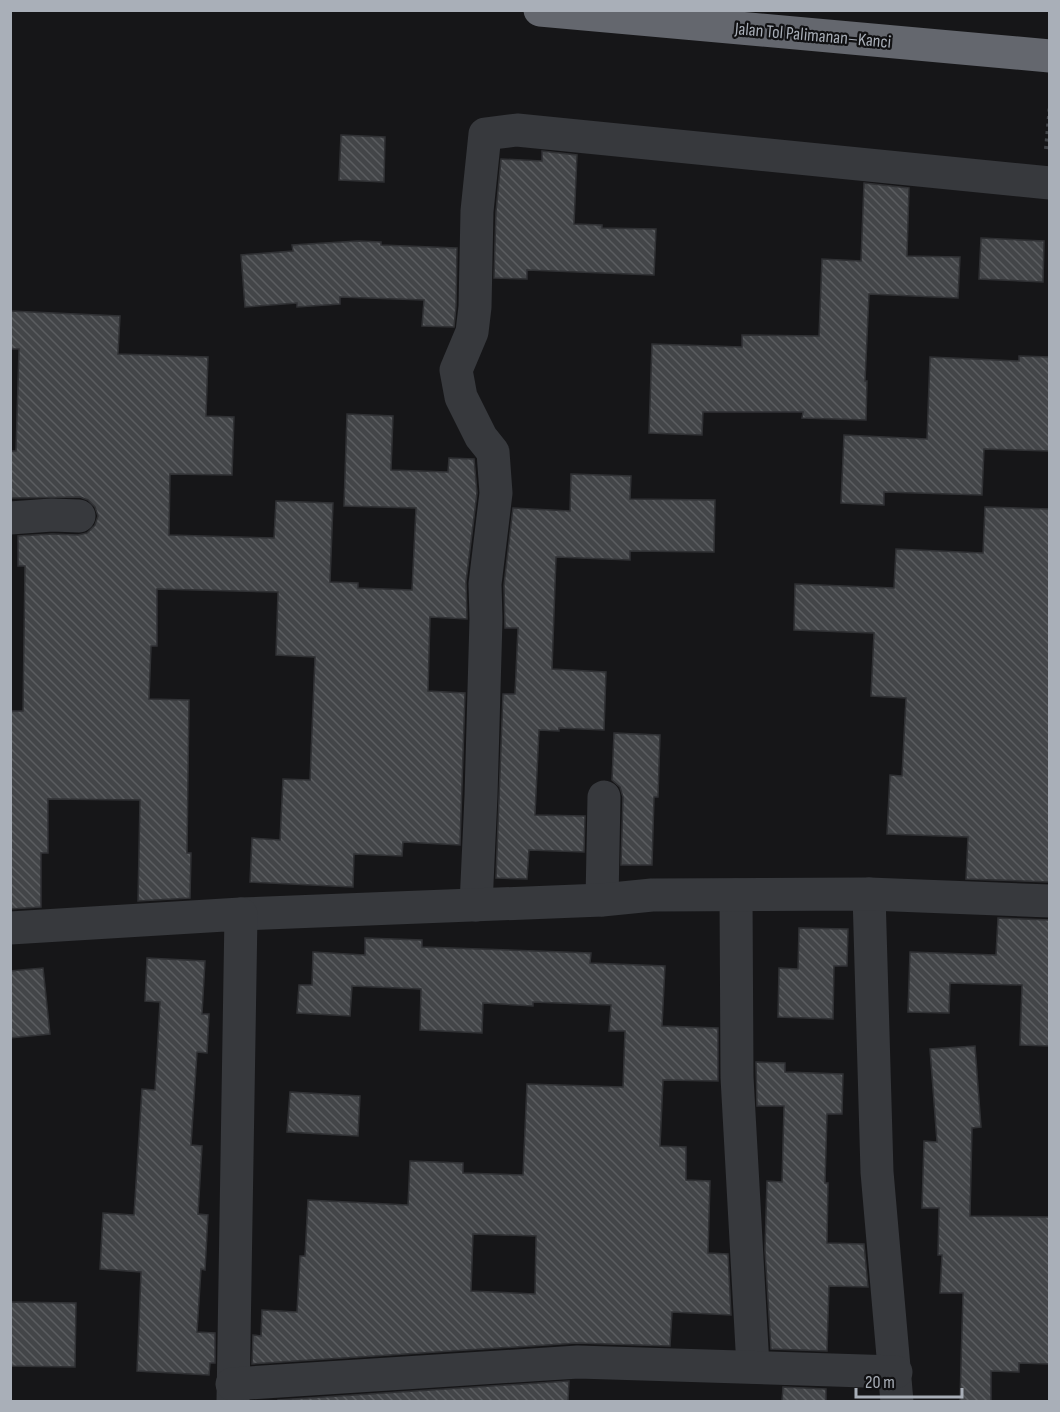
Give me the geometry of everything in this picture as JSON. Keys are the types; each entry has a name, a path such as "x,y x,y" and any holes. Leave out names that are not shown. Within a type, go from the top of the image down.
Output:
{"highway":[{"name":"Jalan Tol Palimanan–Kanci","path":"540,10 1050,56"}],"street":[{"path":"476,905 486,619 484,584 496,493 493,452 481,437 461,397 456,370 472,332 475,308 477,211 484,134 517,130 1047,170"},
{"path":"10,518 79,516"},
{"path":"602,900 604,797"},
{"path":"241,914 232,1393 578,1362 753,1366 896,1387 878,1172 869,894"},
{"path":"10,928 241,914 602,900 652,895 869,894 1050,901"},
{"path":"736,895 737,1077 753,1366"}],"path":[{"path":"1047,170 1050,105"}],"building":[{"path":"341,135 385,137 384,182 339,180"},
{"path":"542,151 577,155 574,224 602,225 602,228 656,229 654,275 527,270 527,279 494,278 496,212 501,159 542,161"},
{"path":"864,183 909,188 907,256 960,257 958,298 869,294 865,381 867,381 866,420 802,418 803,412 703,412 702,435 649,433 652,344 742,347 742,335 819,336 822,259 861,261"},
{"path":"981,238 1044,241 1043,282 979,279"},
{"path":"381,242 381,245 457,248 454,327 422,326 424,300 340,297 340,304 297,307 297,303 245,307 241,255 293,251 292,245"},
{"path":"10,311 120,316 118,354 208,357 206,416 234,417 232,475 170,474 169,535 274,538 276,501 333,503 330,582 358,583 358,588 412,590 416,508 344,506 347,414 393,416 391,470 448,472 449,458 474,459 477,493 466,582 467,619 430,617 428,691 465,693 460,845 403,842 402,856 354,854 353,887 250,882 252,838 280,840 283,779 310,780 315,657 276,655 278,592 157,589 157,646 151,646 149,699 189,700 187,853 191,853 190,898 138,901 140,800 48,799 48,853 41,853 41,907 10,909 10,711 23,711 25,566 18,566 18,536 87,533 95,525 98,516 95,507 88,500 80,497 10,498 10,451 16,451 19,349 10,349"},
{"path":"1019,356 1050,357 1050,451 984,449 982,495 884,492 884,505 841,503 844,435 927,439 930,357 1019,361"},
{"path":"571,474 631,476 630,499 715,500 714,552 630,551 630,560 556,557 552,669 606,672 604,730 559,728 559,731 539,730 535,815 585,816 584,852 529,850 527,879 496,878 503,694 515,694 518,628 505,628 504,585 513,508 570,511"},
{"path":"985,507 1050,509 1050,882 966,879 968,837 887,834 890,775 902,776 906,698 871,696 874,633 794,630 795,584 894,588 896,549 983,553"},
{"path":"614,733 660,735 658,797 654,797 652,865 621,865 623,797 620,787 612,780"},
{"path":"998,918 1050,920 1050,1046 1020,1045 1022,985 950,983 949,1013 908,1012 910,952 996,955"},
{"path":"799,928 848,929 847,966 834,966 833,1019 778,1017 779,968 798,969"},
{"path":"365,938 422,940 422,947 591,953 590,963 665,966 662,1026 718,1028 718,1081 663,1080 660,1146 686,1147 686,1180 710,1181 708,1253 728,1254 731,1315 672,1312 670,1346 577,1343 252,1364 253,1335 261,1336 262,1310 297,1312 300,1256 305,1256 308,1200 408,1205 410,1161 463,1163 463,1173 523,1175 527,1084 623,1087 625,1031 609,1031 611,1005 533,1002 533,1006 483,1003 482,1033 420,1030 421,989 352,986 350,1016 297,1013 299,985 312,985 313,952 365,955","holes":["473,1234 536,1236 535,1294 471,1291"]},
{"path":"147,958 205,961 202,1014 209,1014 207,1053 197,1052 191,1145 202,1146 198,1214 208,1215 205,1270 201,1269 197,1332 215,1333 215,1363 210,1363 209,1375 137,1371 141,1272 100,1269 103,1213 134,1215 142,1089 155,1090 160,1002 145,1001"},
{"path":"43,968 50,1034 10,1038 10,971"},
{"path":"975,1046 981,1127 972,1128 970,1216 1050,1217 1050,1364 1019,1363 1019,1372 991,1371 991,1401 960,1401 963,1293 940,1293 942,1255 938,1255 939,1208 922,1208 924,1141 937,1142 930,1049"},
{"path":"756,1062 785,1063 785,1072 843,1074 842,1114 827,1114 825,1183 828,1183 827,1243 864,1244 868,1287 829,1286 827,1351 771,1349 765,1250 767,1181 782,1182 784,1106 757,1106"},
{"path":"290,1092 360,1096 358,1136 287,1132"},
{"path":"10,1302 76,1303 75,1367 10,1366"},
{"path":"569,1381 568,1401 278,1401 278,1400"},
{"path":"783,1387 826,1389 826,1401 782,1401"}]}
